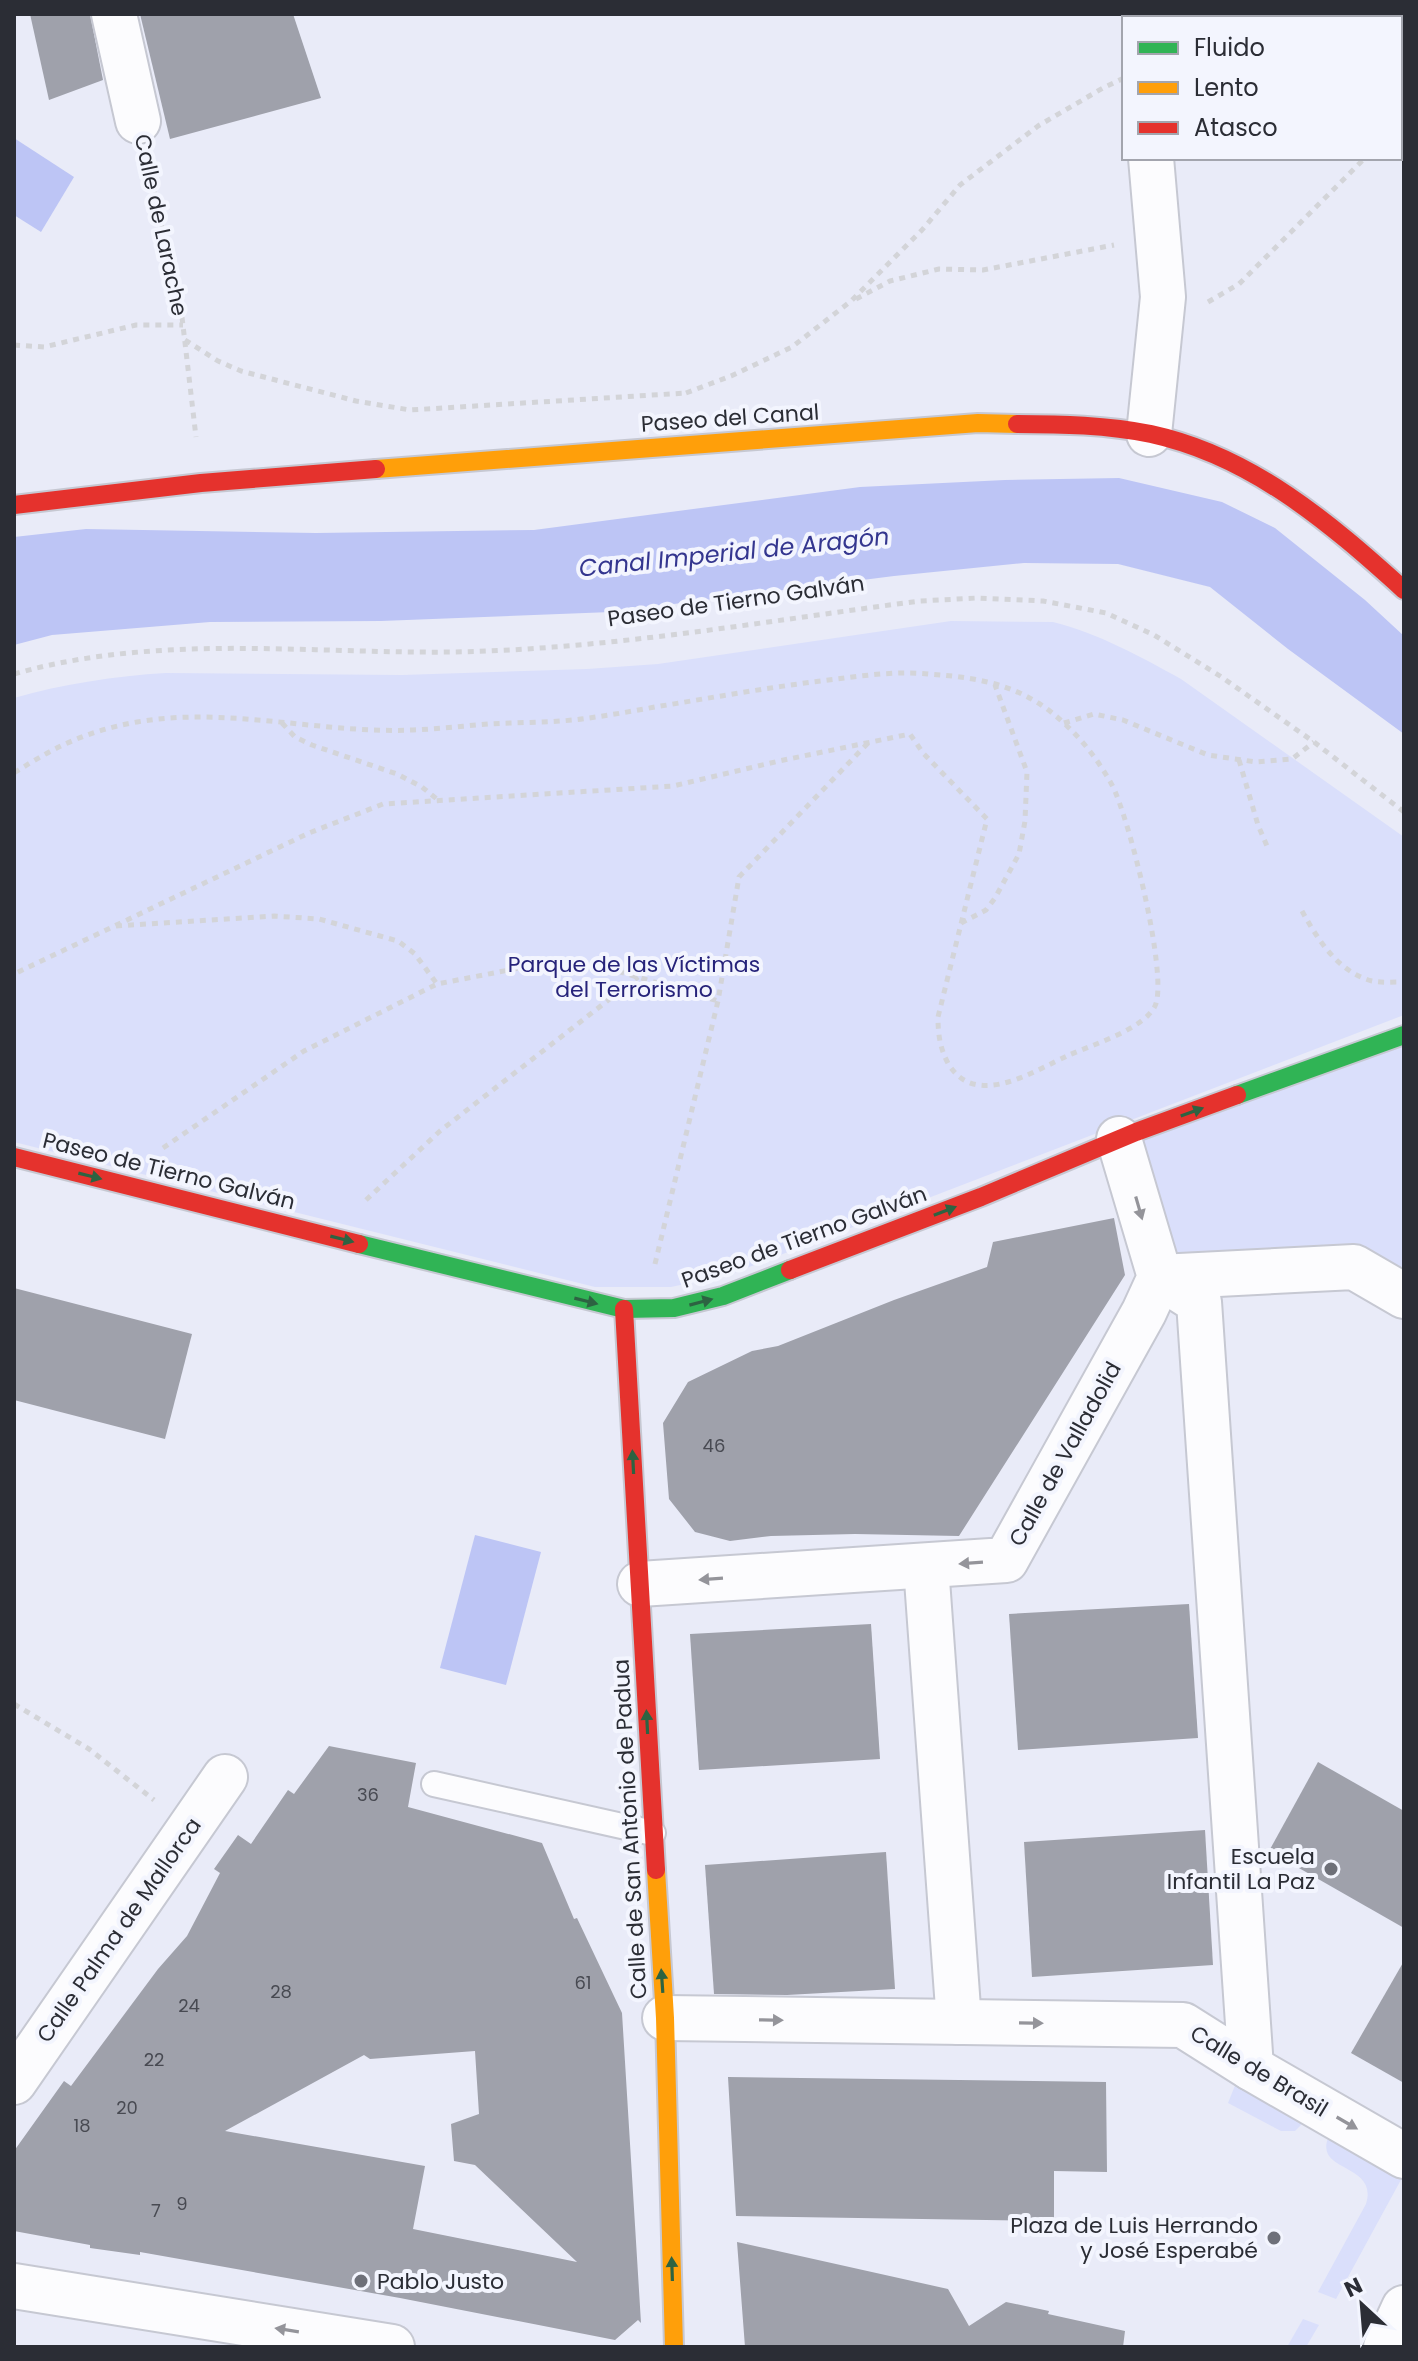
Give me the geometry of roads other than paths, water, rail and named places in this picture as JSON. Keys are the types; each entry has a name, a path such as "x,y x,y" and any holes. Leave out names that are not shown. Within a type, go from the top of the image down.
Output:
{"street":[{"name":"Calle de Larache","path":"114,14 138,121"},
{"path":"1149,434 1163,297 1151,160"},
{"name":"Paseo del Canal","path":"14,505 201,483 978,423 1070,425 1149,434 1202,449 1271,484 1322,518 1404,590"},
{"name":"Paseo de Tierno Galván","path":"14,1157 624,1309 674,1308 723,1296 966,1203 1119,1139 1404,1035"},
{"path":"1119,1139 1160,1277 1199,1302 1251,2068"},
{"path":"1160,1277 1354,1267 1404,1296"},
{"name":"Calle de Valladolid","path":"640,1584 1006,1560 1144,1312 1160,1277"},
{"name":"Calle de San Antonio de Padua","path":"624,1309 665,2018 674,2347"},
{"path":"926,1566 959,2022"},
{"name":"Calle Palma de Mallorca","path":"14,2082 225,1777"},
{"name":"Calle de Brasil","path":"665,2018 1183,2025 1404,2156"},
{"path":"14,2286 392,2347"},
{"path":"1386,2347 1404,2308"}],"lane":[{"path":"434,1784 653,1833"}],"water":[{"path":"14,138 74,177 41,232 14,215"},
{"name":"Canal Imperial de Aragón","path":"1119,478 1222,502 1275,528 1365,600 1404,636 1404,734 1210,587 1118,564 1024,563 894,576 611,612 381,621 210,622 52,635 14,645 14,537 86,529 316,533 534,530 860,487"},
{"path":"475,1535 541,1552 506,1685 440,1668"}],"place":[{"name":"Escuela Infantil La Paz","path":"1331,1869"},
{"name":"Plaza de Luis Herrando y José Esperabé","path":"1274,2238"},
{"name":"Pablo Justo","path":"361,2281"}],"park label":[{"name":"Parque de las Víctimas del Terrorismo","path":"634,976"}]}
